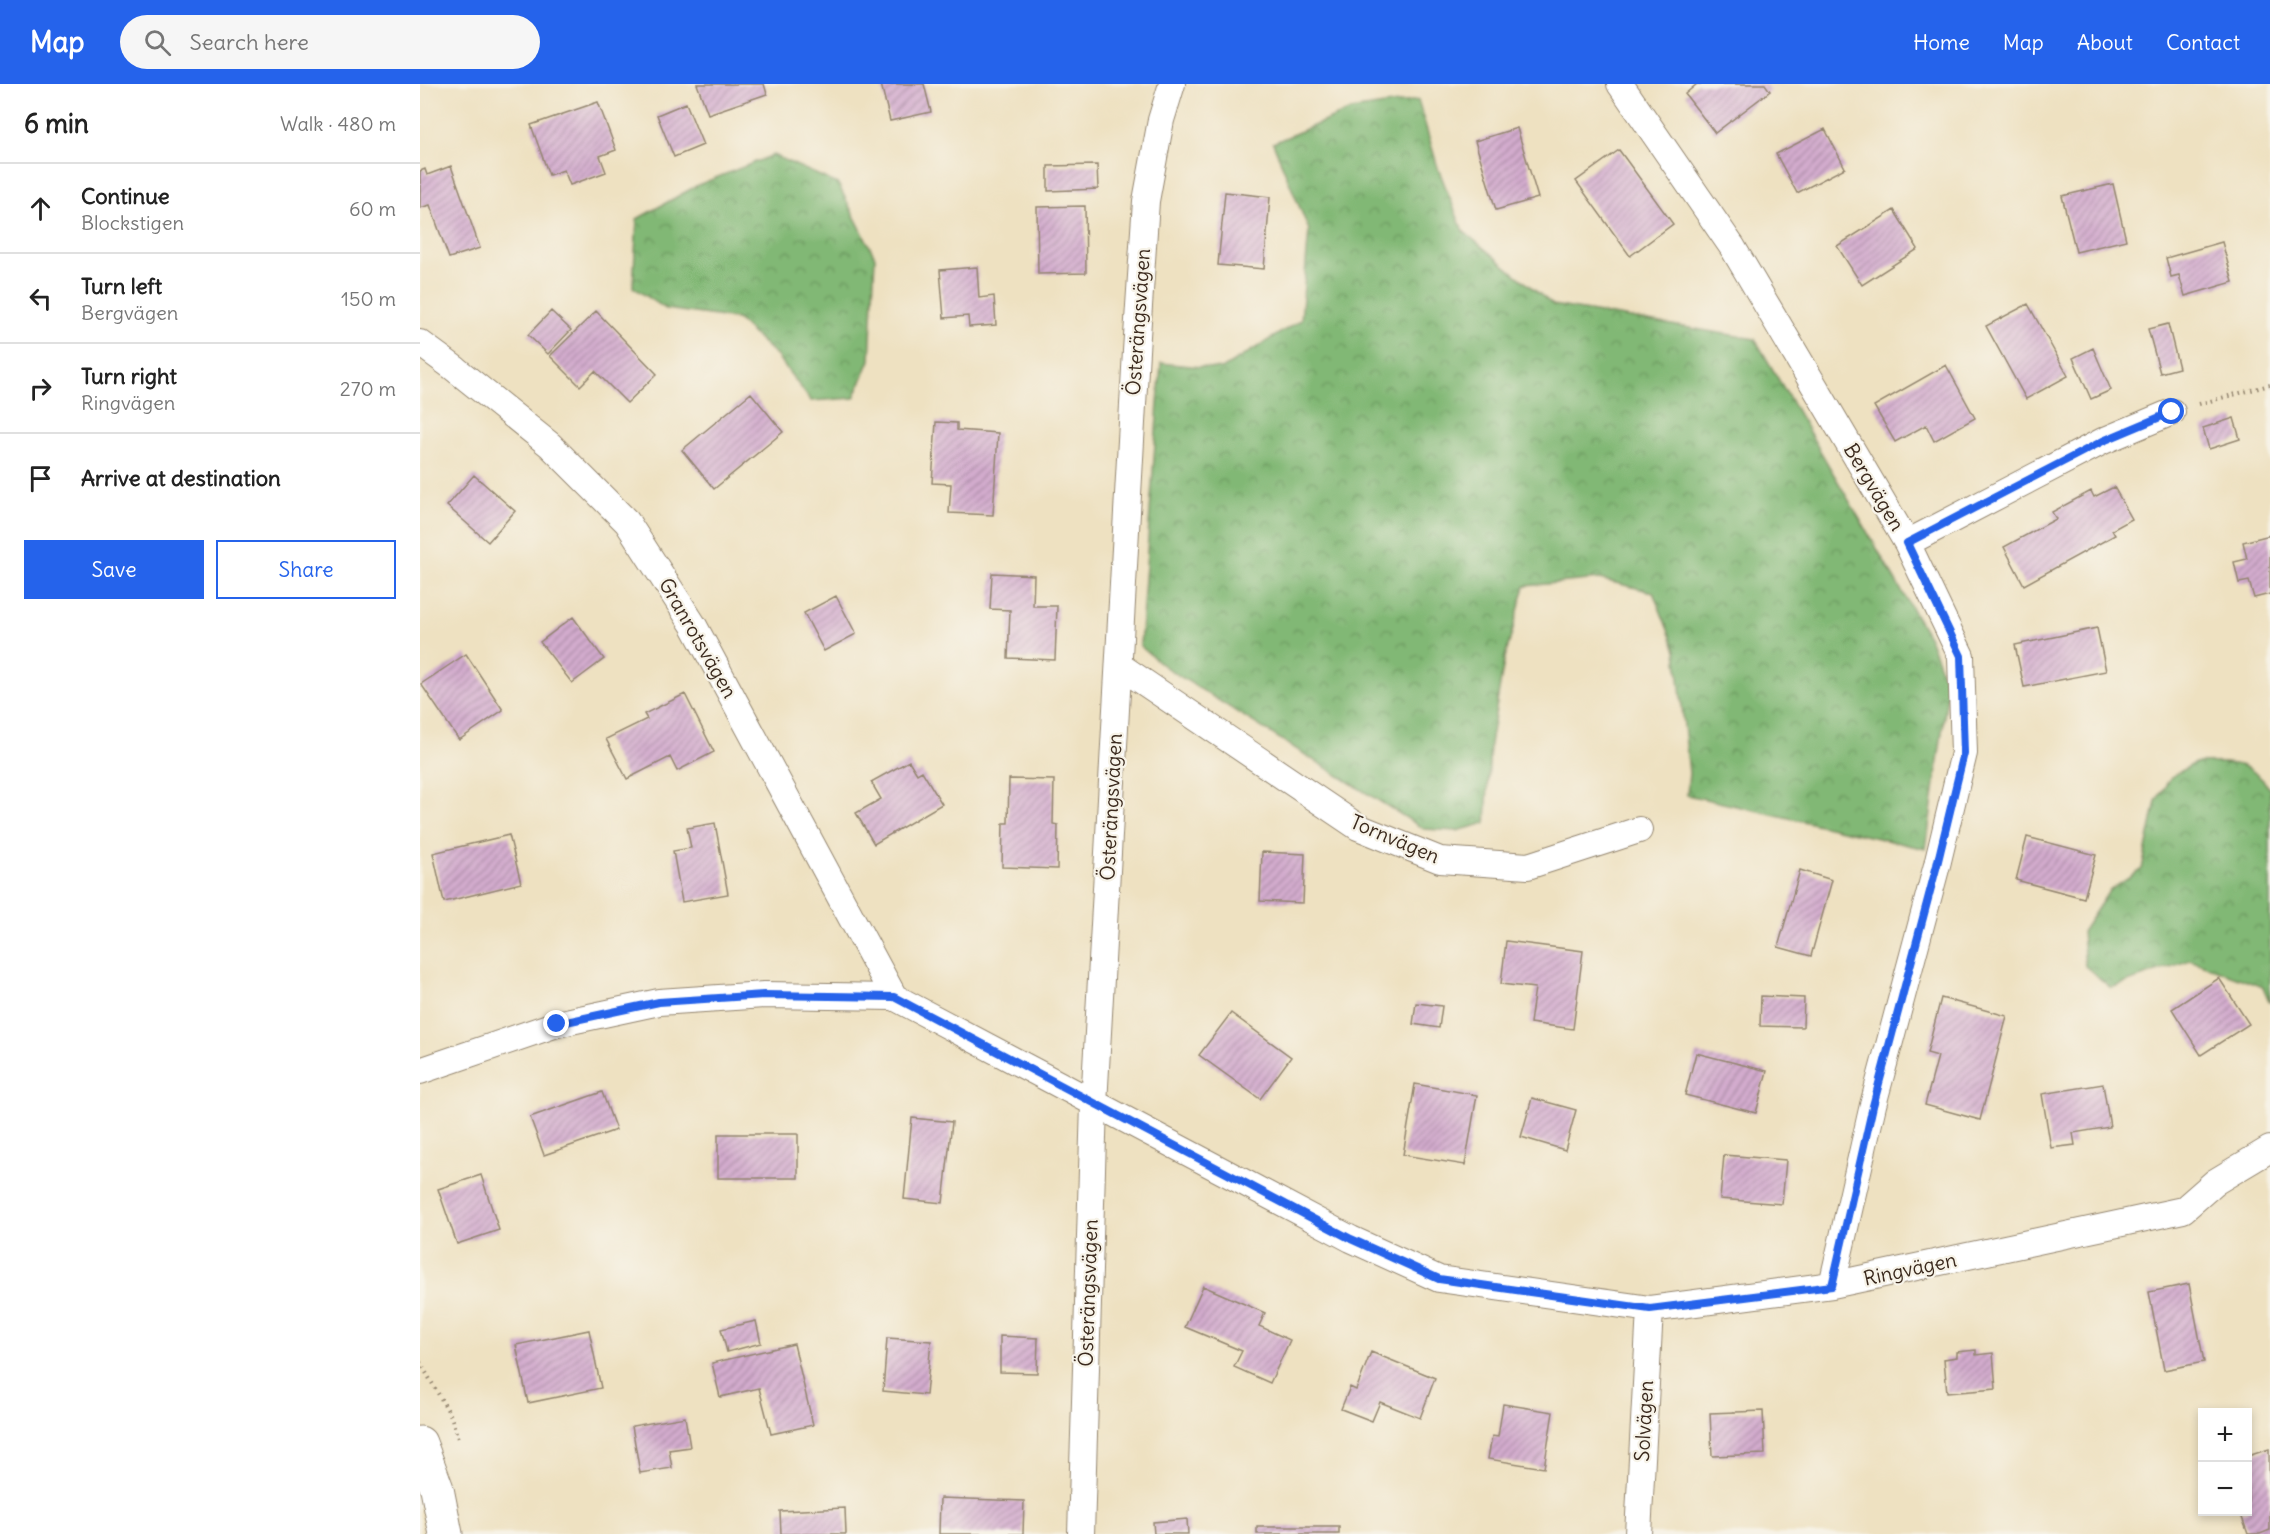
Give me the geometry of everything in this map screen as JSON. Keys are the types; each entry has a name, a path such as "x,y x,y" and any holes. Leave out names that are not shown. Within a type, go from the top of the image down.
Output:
{"main road":[{"path":"420,1443 437,1489 446,1534"}],"street":[{"name":"Österängsvägen","path":"1081,1534 1094,1104 1120,666 1133,398 1146,201 1161,120 1172,84"},
{"name":"Bergvägen","path":"1620,84 1733,248 1907,543 1961,656 1964,753 1937,865 1873,1106 1832,1286"},
{"name":"Granrotsvägen","path":"420,343 550,445 627,522 694,626 894,997"},
{"path":"1907,543 2103,441 2172,412"},
{"name":"Tornvägen","path":"1120,666 1358,827 1440,860 1527,866 1639,830"},
{"name":"Ringvägen","path":"420,1071 557,1024 659,1002 764,995 894,997 1351,1239 1439,1279 1650,1309 1832,1286 2183,1210 2215,1182 2270,1149"},
{"name":"Solvägen","path":"1638,1534 1650,1309"}],"path":[{"path":"2172,412 2270,385"}],"green space":[{"path":"1418,100 1438,168 1463,231 1553,305 1755,339 1929,638 1948,688 1926,849 1687,795 1689,773 1676,650 1653,592 1599,579 1525,586 1504,661 1490,744 1486,823 1457,831 1424,829 1165,667 1140,646 1161,363 1222,369 1301,320 1309,230 1273,143 1351,110"},
{"path":"773,155 838,184 875,257 870,360 854,398 811,401 776,355 737,319 666,309 633,287 637,219 698,185"},
{"path":"2195,763 2228,763 2246,767 2262,779 2270,789 2270,1003 2263,987 2190,960 2111,988 2085,966 2082,932 2109,891 2142,869 2156,801 2171,777"}],"building":[{"path":"697,84 764,84 767,94 708,114"},
{"path":"881,84 924,84 931,112 890,121"},
{"path":"1697,84 1765,84 1770,91 1715,133 1685,94"},
{"path":"598,102 616,150 600,156 606,172 570,185 564,170 549,175 531,125"},
{"path":"686,103 703,145 674,157 657,115"},
{"path":"1517,128 1538,198 1496,210 1475,141"},
{"path":"1825,129 1845,168 1797,193 1776,154"},
{"path":"1619,150 1673,224 1630,256 1576,181"},
{"path":"1097,165 1098,189 1048,191 1048,166"},
{"path":"451,166 480,248 449,258 430,205 420,208 420,171 425,169 427,175"},
{"path":"2113,184 2126,240 2076,252 2062,196"},
{"path":"1225,192 1270,197 1264,269 1218,265"},
{"path":"1085,206 1086,273 1038,274 1037,207"},
{"path":"1894,210 1918,249 1862,285 1837,246"},
{"path":"2222,242 2233,282 2185,296 2179,275 2171,277 2166,258"},
{"path":"977,267 979,298 994,296 996,325 969,327 968,316 944,318 940,270"},
{"path":"2028,304 2068,376 2026,399 1986,326"},
{"path":"551,311 571,330 548,354 528,335"},
{"path":"596,311 657,374 627,403 595,371 580,386 550,356"},
{"path":"2168,324 2179,368 2160,373 2148,329"},
{"path":"2093,348 2111,390 2091,399 2073,358"},
{"path":"1946,365 1975,418 1934,441 1926,425 1895,442 1874,406"},
{"path":"751,393 783,432 714,489 682,450"},
{"path":"2234,418 2240,439 2209,449 2203,428"},
{"path":"936,422 957,423 957,430 998,433 993,515 949,513 951,484 932,483"},
{"path":"474,475 515,511 488,542 447,506"},
{"path":"2114,487 2132,519 2112,530 2115,535 2024,585 2004,547 2056,519 2052,512 2091,491 2094,497"},
{"path":"2270,535 2270,594 2254,598 2249,581 2239,583 2234,562 2247,559 2243,542"},
{"path":"992,573 1034,575 1033,606 1057,606 1055,660 1008,658 1010,610 990,609"},
{"path":"836,596 856,634 824,651 804,613"},
{"path":"573,617 604,659 572,683 540,642"},
{"path":"2097,628 2106,671 2024,687 2015,645"},
{"path":"466,654 503,710 459,740 421,684"},
{"path":"685,694 714,752 677,771 670,757 627,779 606,739 647,719 644,714"},
{"path":"909,761 917,774 922,771 942,804 874,844 856,813 881,799 871,782"},
{"path":"1009,779 1054,780 1053,824 1058,825 1057,869 1002,867 1003,823 1008,823"},
{"path":"715,823 728,894 682,902 673,851 691,848 687,828"},
{"path":"509,835 521,883 444,902 433,853"},
{"path":"2027,837 2096,855 2084,898 2016,880"},
{"path":"1262,852 1305,854 1303,903 1260,901"},
{"path":"1800,870 1832,880 1811,956 1778,947"},
{"path":"1506,941 1583,951 1573,1029 1530,1023 1535,988 1501,984"},
{"path":"2219,978 2249,1024 2201,1055 2172,1009"},
{"path":"1761,996 1804,998 1803,1027 1760,1026"},
{"path":"1941,998 2007,1016 1980,1120 1925,1105 1938,1056 1927,1053"},
{"path":"1416,1003 1442,1006 1439,1028 1413,1024"},
{"path":"1231,1013 1291,1057 1260,1099 1199,1055"},
{"path":"1696,1053 1767,1071 1756,1113 1685,1095"},
{"path":"1415,1084 1477,1095 1465,1165 1403,1155"},
{"path":"2103,1084 2110,1127 2073,1133 2075,1145 2051,1148 2042,1094"},
{"path":"602,1092 616,1130 544,1155 530,1117"},
{"path":"1532,1098 1576,1110 1565,1150 1521,1137"},
{"path":"912,1118 952,1122 943,1203 904,1199"},
{"path":"718,1134 798,1134 798,1178 718,1178"},
{"path":"1724,1155 1786,1160 1782,1204 1720,1199"},
{"path":"481,1175 499,1230 457,1244 438,1189"},
{"path":"2189,1284 2204,1362 2164,1370 2149,1292"},
{"path":"1203,1286 1265,1313 1259,1326 1290,1340 1270,1383 1234,1367 1242,1351 1185,1327"},
{"path":"756,1321 761,1343 727,1352 721,1329"},
{"path":"589,1330 601,1388 528,1403 516,1345"},
{"path":"1000,1336 1038,1338 1037,1373 1000,1372"},
{"path":"887,1338 931,1341 926,1395 883,1391"},
{"path":"794,1344 813,1425 771,1434 759,1388 720,1397 712,1363"},
{"path":"1976,1350 1976,1355 1993,1353 1996,1389 1947,1393 1944,1359 1957,1357 1957,1352"},
{"path":"1371,1352 1435,1378 1420,1418 1380,1402 1372,1421 1341,1409 1350,1387 1356,1390"},
{"path":"1503,1404 1553,1412 1544,1468 1488,1459 1492,1436 1498,1437"},
{"path":"1763,1411 1765,1454 1712,1456 1710,1413"},
{"path":"685,1417 690,1447 669,1450 672,1468 640,1473 632,1426"},
{"path":"2269,1449 2270,1530 2260,1534 2248,1534 2241,1516 2252,1516 2252,1455"},
{"path":"940,1498 1024,1501 1023,1534 939,1534"},
{"path":"845,1508 846,1534 781,1534 780,1511"},
{"path":"1187,1519 1188,1534 1154,1534 1153,1522"},
{"path":"1257,1527 1339,1527 1339,1534 1257,1534"}],"route":[{"path":"557,1024 659,1002 764,995 894,997 1351,1239 1439,1279 1650,1309 1832,1286 1873,1106 1937,865 1964,753 1961,656 1907,543 2103,441 2172,412"}]}
